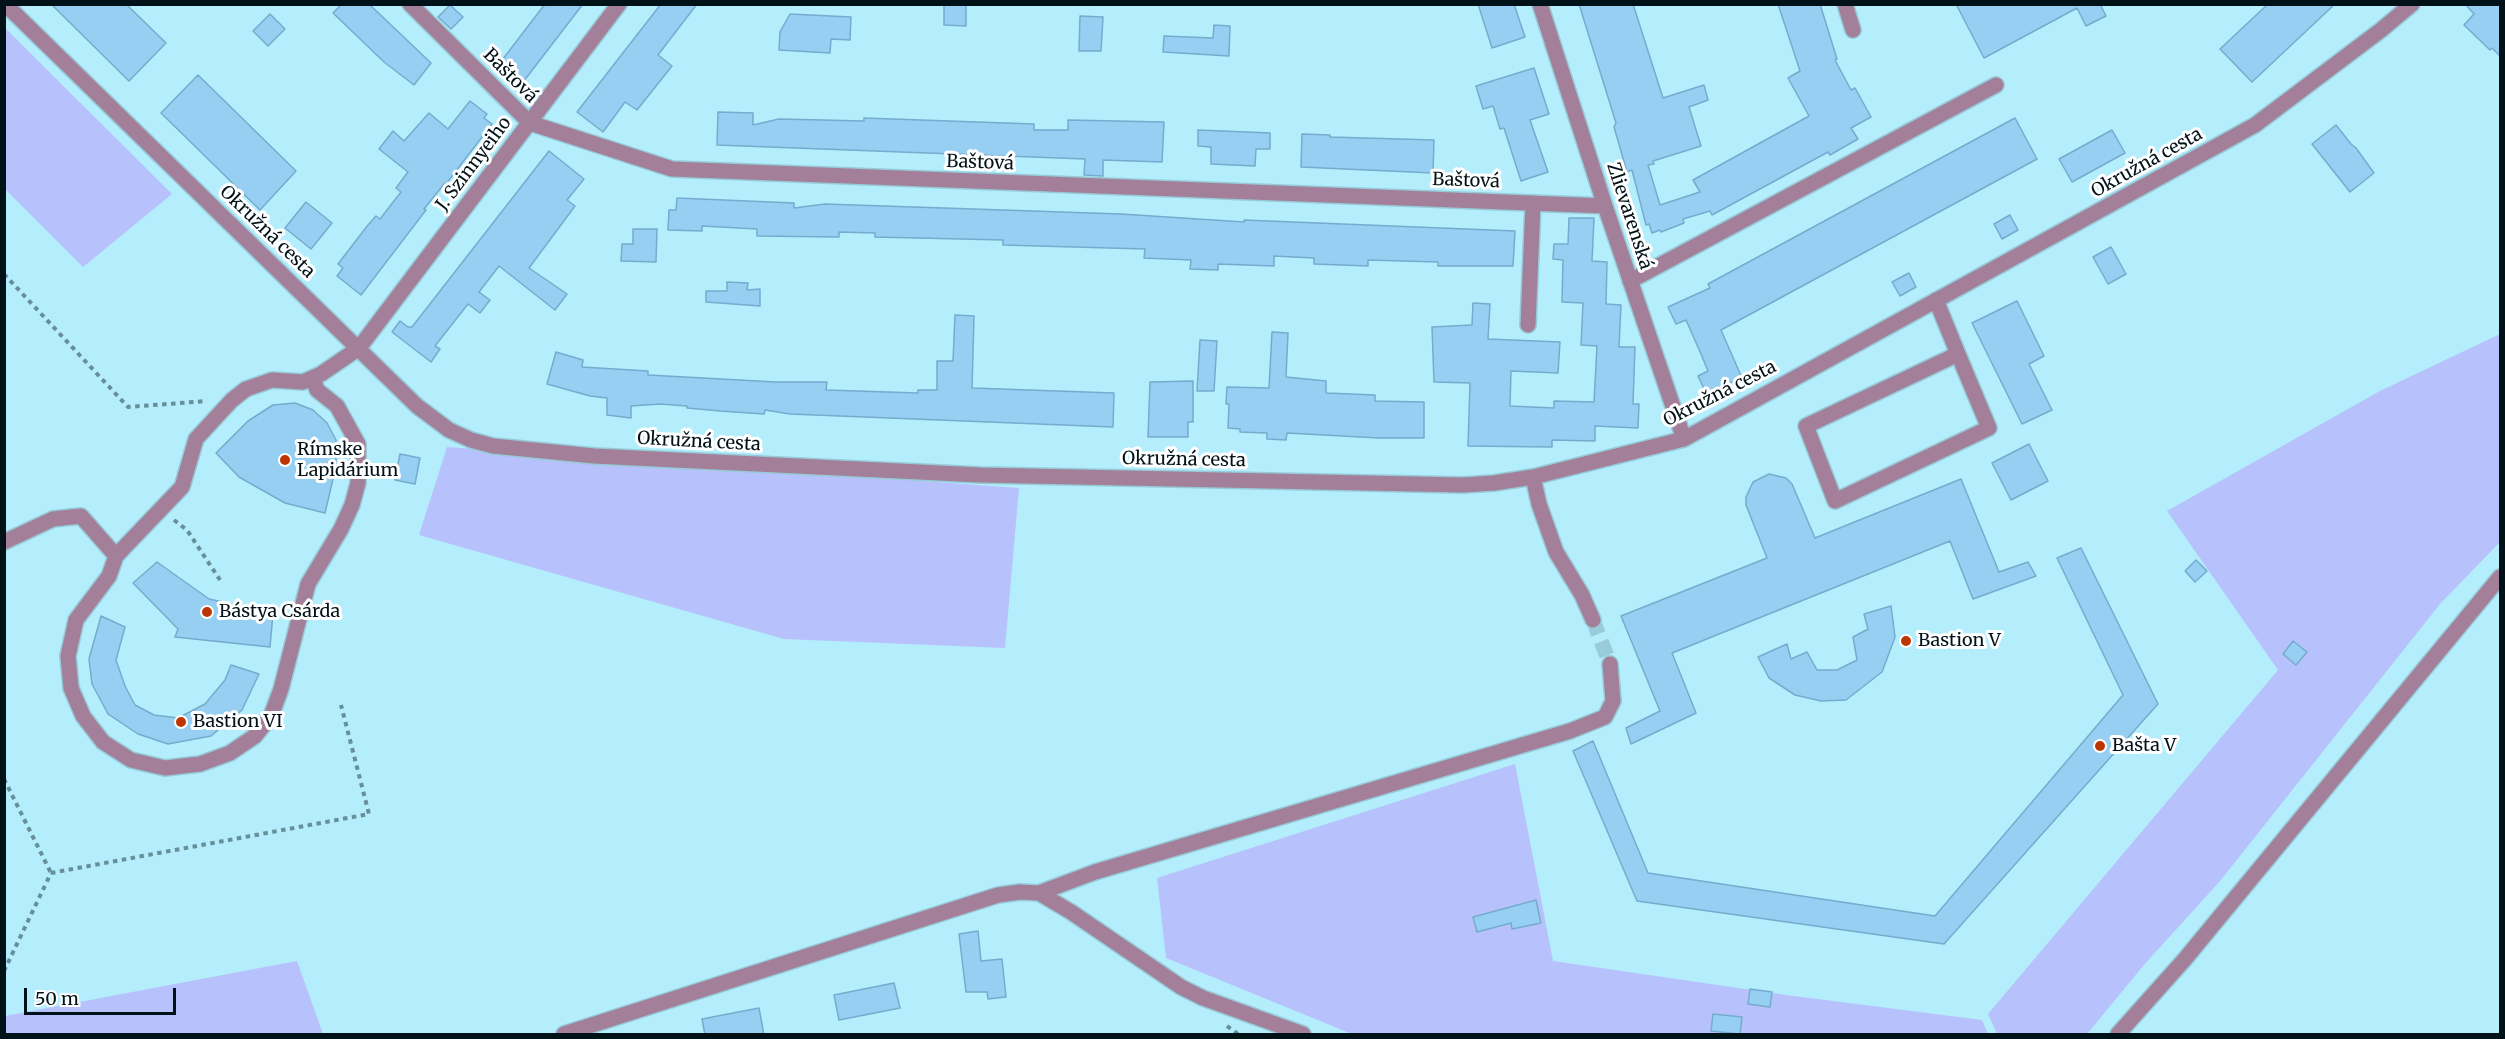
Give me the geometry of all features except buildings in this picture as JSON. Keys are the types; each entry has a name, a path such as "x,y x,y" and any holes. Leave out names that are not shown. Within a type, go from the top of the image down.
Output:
{"street":[{"name":"Okružná cesta","path":"5,4 417,406 449,430 471,440 493,446 536,451 980,476 1451,484 1494,483 1533,477 1684,439 2256,125 2412,4"},
{"name":"Baštová","path":"410,4 530,123 672,169 1605,206"},
{"name":"J. Szinnyeiho","path":"313,378 359,348 619,4"},
{"name":"Zlievarenská","path":"1540,4 1684,439"},
{"path":"1845,4 1853,30"},
{"path":"1630,281 1996,85"},
{"path":"1528,325 1533,203"},
{"path":"1936,300 1989,429 1835,501 1806,426 1958,354"},
{"path":"313,378 317,390 337,406 358,444 358,483 352,505 341,530 308,584 281,688 271,716 255,736 230,753 200,764 165,768 131,760 103,742 83,716 71,688 68,656 76,620 109,576 116,556 159,508 182,487 196,440 232,400 246,389 272,380 303,382 313,378"},
{"path":"1533,477 1539,504 1556,552 1582,595 1593,620"},
{"path":"4,542 53,519 81,516 116,556"},
{"path":"2118,1035 2193,950 2500,576"},
{"path":"564,1035 998,895 1020,892 1039,893 1095,872 1570,731 1605,717 1613,701 1610,664"},
{"path":"1039,893 1071,912 1181,987 1203,998 1302,1035"}],"path":[{"path":"4,274 128,406 232,400"},
{"path":"159,508 187,530 220,580"},
{"path":"51,873 369,814 341,705"},
{"path":"4,779 51,873"},
{"path":"4,971 51,873"}],"shaded area":[{"path":"5,28 172,194 83,267 5,189"},
{"path":"2500,334 2500,542 2440,604 2220,881 2143,966 2087,1034 1997,1034 1988,1014 2278,670 2167,511 2380,391"},
{"path":"447,447 1019,488 1005,648 784,639 419,535"},
{"path":"1515,764 1553,961 1786,995 1982,1020 1988,1034 1352,1034 1166,958 1157,878"},
{"path":"297,961 323,1034 5,1034 5,1016"}],"tunnel":[{"path":"1593,620 1610,664"}],"place":[{"name":"Rímske Lapidárium","path":"285,460"},
{"name":"Bástya Csárda","path":"207,612"},
{"name":"Bastion V","path":"1906,641"},
{"name":"Bastion VI","path":"181,722"},
{"name":"Bašta V","path":"2100,746"}]}
